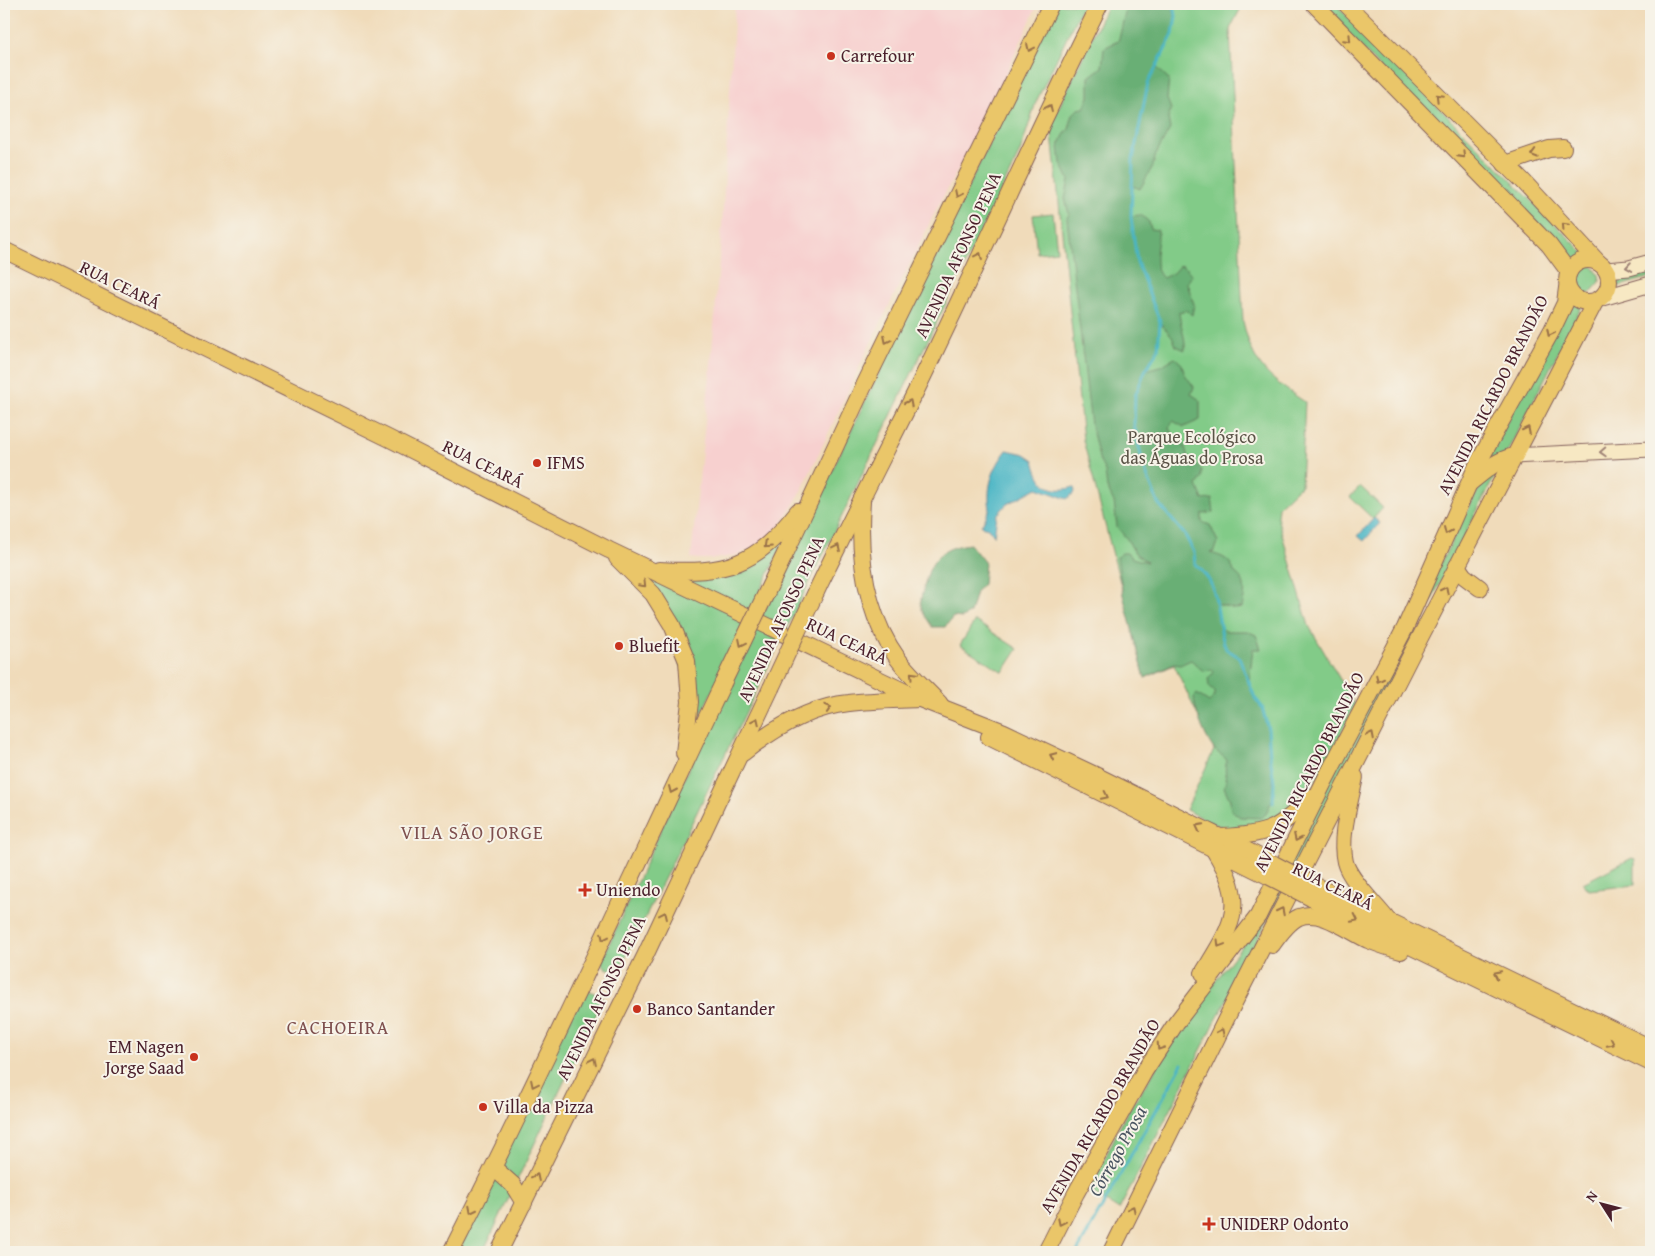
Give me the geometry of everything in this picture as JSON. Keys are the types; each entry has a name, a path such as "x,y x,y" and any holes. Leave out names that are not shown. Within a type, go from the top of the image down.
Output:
{"main road":[{"name":"AVENIDA AFONSO PENA","path":"451,1252 494,1168 589,970 682,767 859,396 1051,4"},
{"name":"AVENIDA AFONSO PENA","path":"499,1252 740,756 863,493 915,392 1049,106 1100,4"},
{"path":"1314,4 1537,233 1569,272"},
{"path":"1111,1252 1235,1001 1457,566 1598,300 1607,291 1609,275 1602,266 1505,164 1346,4"},
{"path":"1505,164 1549,150 1563,148"},
{"name":"RUA CEARÁ","path":"4,250 388,438 609,550 920,699 947,710 960,720 1019,754 1271,870 1445,963 1651,1063"},
{"path":"1598,300 1578,301 1567,288 1569,272 1582,261 1602,266"},
{"name":"AVENIDA RICARDO BRANDÃO","path":"1046,1252 1076,1192 1122,1110 1176,1023 1258,916 1325,780 1405,628 1467,486 1552,330 1565,302 1567,288"},
{"path":"1467,486 1491,466 1503,459 1514,456"},
{"path":"653,570 701,571 740,564 762,550 785,527 820,481"},
{"path":"863,493 862,564 867,591 875,616 885,638 899,660 947,710"},
{"path":"609,550 654,594 672,625 687,661 690,702 682,767"},
{"path":"1457,566 1468,580 1480,588"},
{"path":"740,756 772,732 829,707 849,702 920,699"},
{"path":"1358,759 1344,845 1345,863 1356,881 1389,922"},
{"path":"1176,1023 1230,928 1233,895 1217,844 1273,830 1290,819 1325,780"},
{"name":"RUA CEARÁ","path":"1314,892 1389,922 1651,1048"},
{"path":"1235,1001 1277,937 1290,923 1300,917 1312,915 1330,921 1367,940 1394,950 1445,963"},
{"path":"494,1168 513,1185 524,1203"}],"street":[{"path":"1602,266 1629,268 1651,262"},
{"path":"1598,300 1651,284"},
{"path":"1514,456 1651,449"}],"shaded area":[{"path":"735,4 1038,4 980,130 938,206 861,363 799,496 780,526 758,546 738,555 714,559 698,559 691,558 711,364 722,225"}],"green space":[{"path":"1056,4 1083,4 1036,102 1020,152 629,951 618,972 606,968 601,962 686,774"},
{"name":"Parque Ecológico das Águas do Prosa","path":"1108,4 1243,4 1230,29 1243,321 1257,360 1271,377 1305,402 1301,485 1278,507 1277,517 1309,626 1355,705 1311,787 1288,815 1268,828 1242,832 1233,831 1186,810 1214,750 1174,665 1145,678 1083,440 1051,124"},
{"path":"1129,4 1165,4 1172,9 1175,16 1175,24 1169,43 1156,67 1169,79 1167,99 1171,109 1168,118 1170,129 1140,189 1133,186 1131,216 1141,215 1149,222 1151,229 1158,230 1156,262 1159,273 1163,278 1173,273 1180,265 1186,268 1192,275 1187,283 1194,304 1192,315 1186,310 1179,312 1185,340 1185,350 1176,346 1172,336 1160,323 1158,350 1145,370 1160,366 1175,358 1182,364 1184,373 1194,387 1191,394 1200,400 1200,420 1184,427 1173,421 1169,428 1175,440 1184,444 1188,457 1202,470 1202,478 1197,485 1203,500 1212,499 1214,512 1202,514 1202,522 1210,525 1218,542 1215,551 1210,553 1228,561 1234,572 1242,579 1244,593 1242,608 1235,609 1216,604 1220,626 1225,631 1247,631 1256,635 1261,649 1253,649 1249,681 1255,698 1262,707 1268,729 1274,796 1266,814 1262,818 1240,817 1231,810 1230,800 1224,787 1227,761 1212,746 1198,717 1194,697 1197,694 1209,702 1215,696 1215,691 1209,687 1208,679 1214,672 1212,670 1203,671 1191,660 1180,665 1174,664 1145,678 1123,595 1117,557 1122,553 1127,553 1132,558 1147,562 1135,553 1117,527 1114,502 1107,488 1105,471 1100,462 1091,425 1067,218 1069,214 1065,199 1069,180 1061,163 1059,146 1069,129 1073,114 1078,109 1084,108 1089,97 1089,77 1102,67 1104,48 1118,41"},
{"path":"1321,4 1335,4 1583,252 1599,275 1600,282 1589,294 1580,291 1576,286 1574,277"},
{"path":"1053,213 1057,251 1037,253 1033,215"},
{"path":"1651,266 1651,277 1609,289 1612,278"},
{"path":"1571,297 1583,302 1583,304 1119,1210 1089,1191 1126,1114 1150,1078 1173,1037 1249,937 1479,488 1484,466"},
{"path":"1360,486 1383,508 1373,519 1350,497"},
{"path":"795,519 689,739 695,699 645,576 691,577 738,571 764,557"},
{"path":"970,544 985,563 983,584 976,592 970,613 962,618 953,617 945,627 932,627 921,606 922,594 931,566 946,551 961,545"},
{"path":"975,621 1018,649 1003,672 960,645"},
{"path":"1632,858 1635,859 1635,885 1589,890 1585,887 1583,883"},
{"path":"582,987 604,998 483,1252 455,1252"}],"water":[{"path":"1007,450 1025,454 1034,460 1039,475 1046,485 1057,489 1074,487 1075,492 1067,499 1037,488 1007,504 997,515 994,536 988,528 981,526 990,509 989,493 994,471"},
{"path":"1374,518 1380,523 1364,541 1358,536"}],"waterway":[{"name":"Córrego Prosa","path":"1174,4 1176,16 1173,34 1148,83 1133,159 1131,217 1137,262 1160,322 1158,350 1145,371 1135,396 1134,424 1143,465 1158,503 1185,535 1194,552 1195,564 1210,583 1214,593 1226,649 1239,657 1255,698 1262,707 1268,729 1274,782 1273,803"},
{"name":"Córrego Prosa","path":"1077,1252 1182,1064"}],"place":[{"name":"Carrefour","path":"831,56"},
{"name":"IFMS","path":"537,463"},
{"name":"Bluefit","path":"619,646"},
{"name":"Uniendo","path":"585,890"},
{"name":"Banco Santander","path":"637,1009"},
{"name":"EM Nagen Jorge Saad","path":"194,1057"},
{"name":"Villa da Pizza","path":"483,1107"},
{"name":"UNIDERP Odonto","path":"1209,1224"}],"district":[{"name":"VILA SÃO JORGE","path":"472,832"},
{"name":"CACHOEIRA","path":"338,1027"}]}
